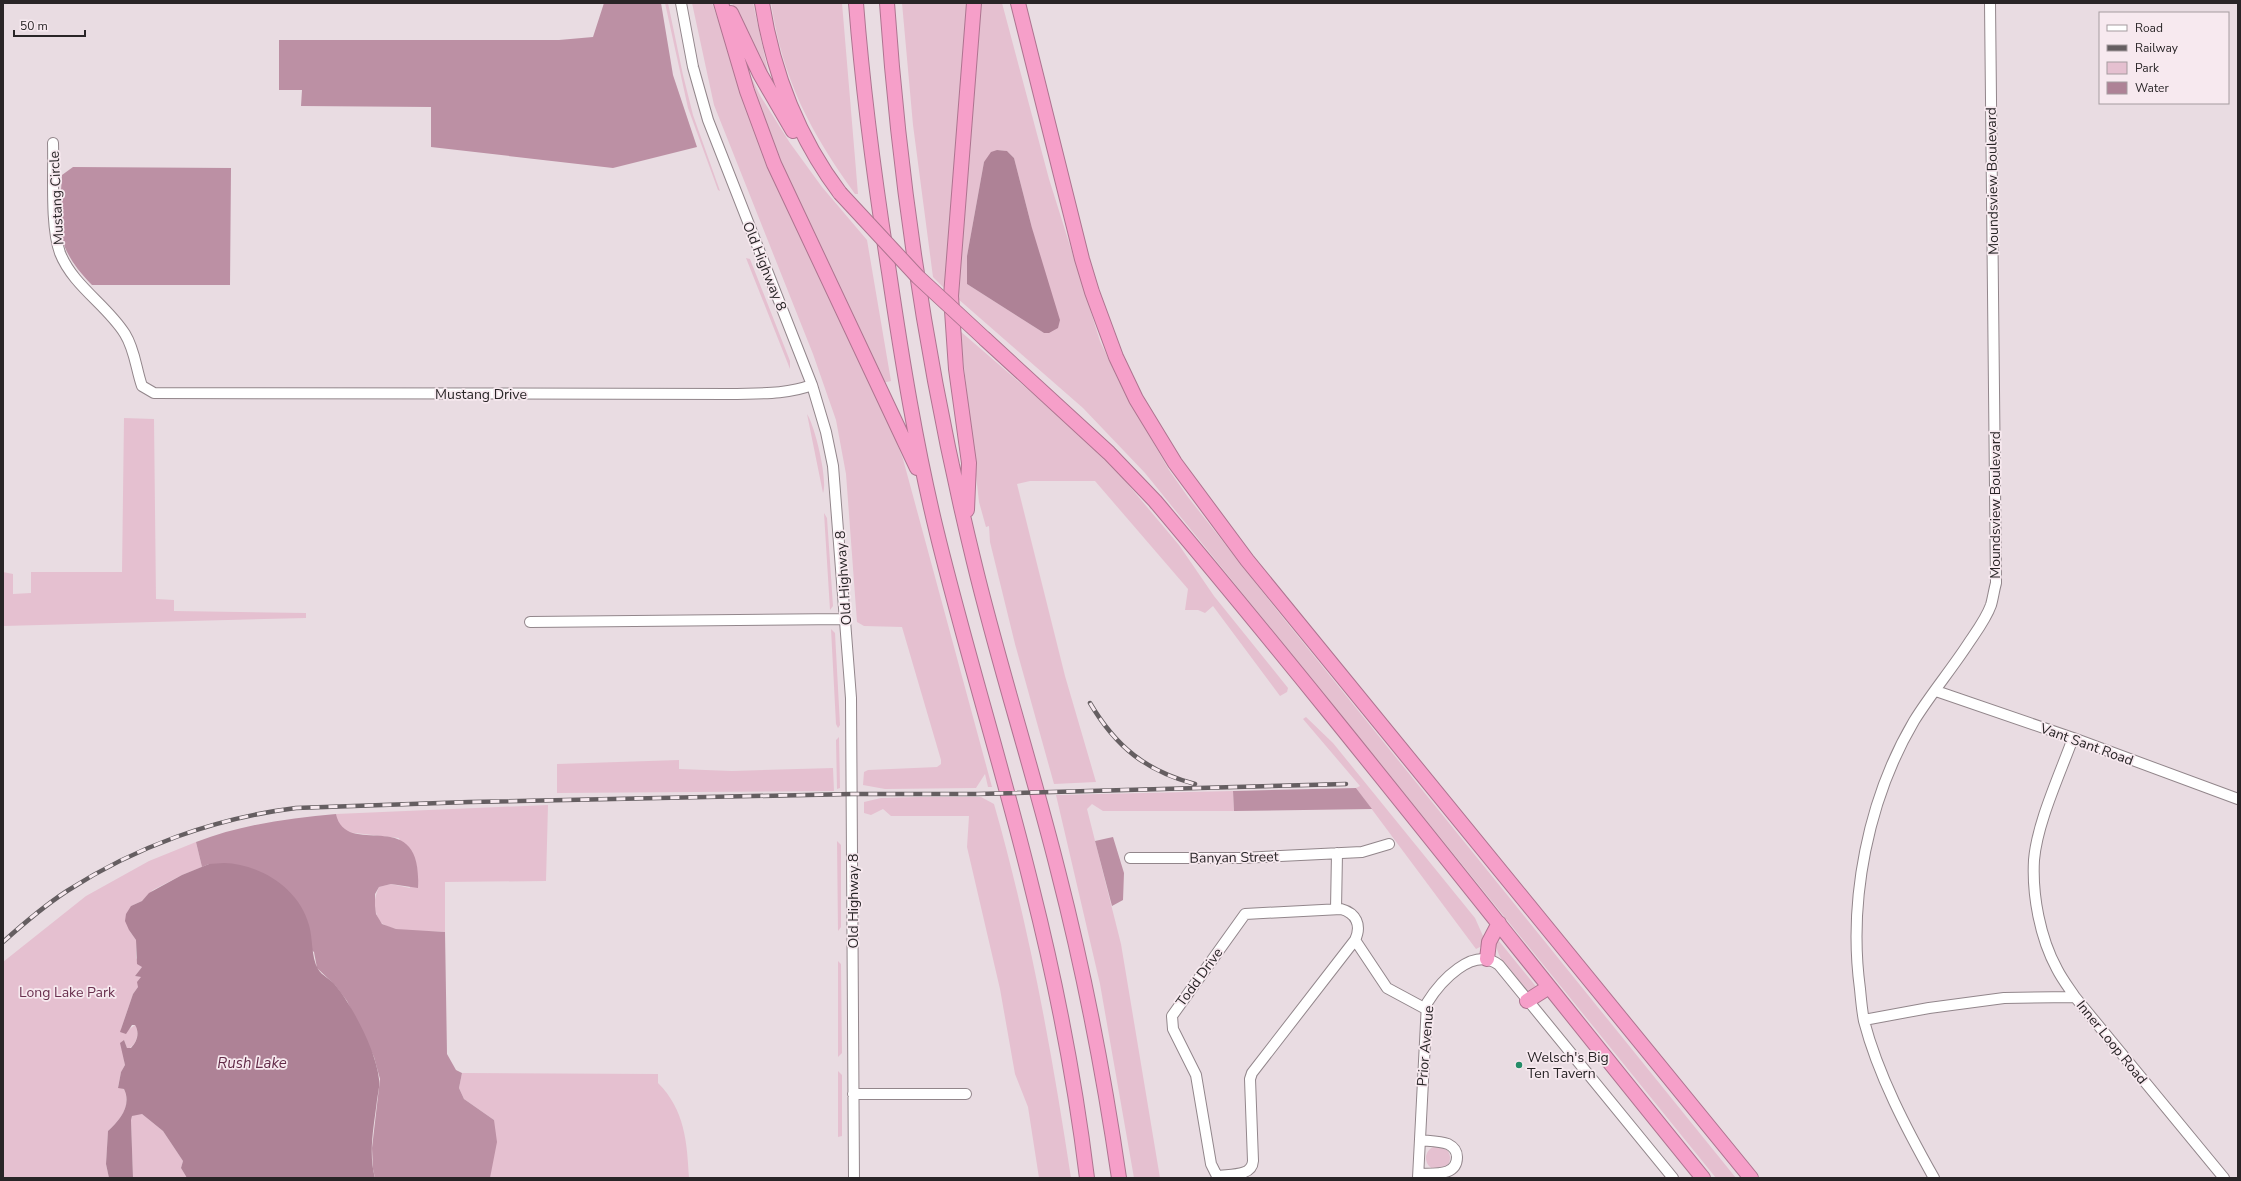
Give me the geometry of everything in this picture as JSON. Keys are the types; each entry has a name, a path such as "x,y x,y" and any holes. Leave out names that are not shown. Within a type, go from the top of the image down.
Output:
{"highway":[{"path":"721,3 747,91 774,164 927,490"},
{"path":"726,3 749,53 779,108 812,158 831,181"},
{"path":"762,3 771,50 790,107 816,160 840,193 907,266 1109,453 1155,501 1497,920 1703,1178"},
{"path":"856,3 864,94 877,198 902,361 927,490 947,573 1033,891 1067,1049 1087,1178"},
{"path":"887,3 893,95 916,279 946,439 987,614 1061,880 1083,976 1110,1120 1119,1178"},
{"path":"966,527 969,463 956,369 951,296 974,3"},
{"path":"1012,3 1029,51"},
{"path":"1018,3 1082,259 1103,325 1136,399 1175,463 1247,560 1344,681 1751,1178"},
{"path":"1487,959 1489,942 1497,920"},
{"path":"1527,1001 1549,987"},
{"path":"1110,1120 1124,1178"}],"street":[{"name":"Old Highway 8","path":"681,3 694,67 708,120 812,385 826,432 833,466 846,620 852,732 854,1178"},
{"name":"Moundsview Boulevard","path":"1934,1178 1914,1143 1875,1054 1864,1020 1855,939 1862,869 1872,823 1900,749 1915,720 1982,624 1990,606 1996,583 1990,3"},
{"name":"Mustang Circle","path":"53,144 55,229 60,253 74,277 125,334 132,349 142,386 148,391"},
{"name":"Mustang Drive","path":"148,391 154,393 216,394 730,394 780,393 797,390 812,385"},
{"path":"530,622 846,620"},
{"name":"Vant Sant Road","path":"1936,691 2073,738 2238,799"},
{"path":"2073,738 2042,824 2034,859 2035,888 2039,915 2046,944 2057,969 2076,997"},
{"name":"Banyan Street","path":"1130,858 1241,858 1337,852 1362,852 1389,844"},
{"path":"1336,909 1337,852"},
{"name":"Todd Drive","path":"1336,909 1347,911 1357,920 1359,927 1355,940 1252,1073 1250,1079 1253,1161 1251,1169 1247,1172 1218,1177 1211,1164 1196,1075 1173,1029 1172,1016 1245,914 1336,909"},
{"path":"1355,940 1387,988 1426,1009"},
{"name":"Prior Avenue","path":"1419,1176 1427,1003 1439,985 1468,962 1476,959 1487,959"},
{"path":"1487,959 1499,965 1673,1178"},
{"name":"Inner Loop Road","path":"1864,1020 1929,1008 2004,998 2076,997 2224,1178"},
{"path":"854,1094 966,1094"},
{"path":"1419,1176 1448,1172 1455,1166 1457,1161 1457,1153 1453,1147 1447,1144 1420,1140"}],"green space":[{"path":"665,3 668,3 693,115 720,191 718,190 688,108"},
{"path":"692,3 712,3 768,162 820,279 881,402 903,459 992,787 988,787 985,774 976,788 885,789 863,785 864,772 868,770 937,767 941,764 941,760 902,627 864,626 857,622 846,474 836,420 813,354 714,105"},
{"path":"732,3 753,3 768,71 763,73"},
{"path":"771,3 842,3 858,194 855,194 825,149 801,104 783,57"},
{"path":"902,3 968,3 947,291 933,277 913,125"},
{"path":"978,3 1002,3 1049,179 1100,341 1123,390 1169,470 1188,497 1276,609 1736,1178 1716,1178 1145,473 1083,408 957,298","holes":["997,150 1007,151 1014,158 1032,228 1044,333 967,284 967,256 984,162"]},
{"path":"745,65 761,97 790,143 822,187 867,240 891,381 882,383 776,154"},
{"path":"746,258 750,259 790,361 790,369"},
{"path":"960,331 1084,438 1110,463 1179,545 1214,596 1288,688 1287,692 1280,696 1213,606 1205,613 1198,610 1185,610 1188,589 1095,481 1030,481 1017,484 1065,676 1096,782 1054,784 1015,644 990,542 989,526 986,527 979,502"},
{"path":"807,414 814,430 820,453 824,477 823,493"},
{"path":"124,418 154,419 156,599 174,600 174,611 306,613 306,618 3,626 3,572 13,574 13,594 31,593 31,572 122,572"},
{"path":"824,513 827,518 833,606 830,610"},
{"path":"831,629 835,633 840,725 838,728 836,724"},
{"path":"1306,717 1333,743 1475,918 1483,936 1482,946 1476,949 1356,788 1360,786 1303,719"},
{"path":"839,737 840,788 837,789 836,740"},
{"path":"679,760 679,769 732,771 833,768 834,791 557,793 557,764"},
{"path":"1233,791 1234,811 1103,811 1092,804 1087,809 1121,944 1160,1178 1134,1178 1100,984 1056,795"},
{"path":"981,797 994,804 1007,850 1029,943 1048,1036 1071,1178 1039,1178 1028,1107 1015,1074 1000,989 967,847 969,816 891,816 883,809 871,815 864,813 864,802 881,798"},
{"path":"548,805 546,881 445,882 445,932 396,929 381,923 375,908 379,887 391,884 410,888 399,838 346,832 338,825 336,814"},
{"path":"837,841 841,845 841,927 838,931"},
{"name":"Long Lake Park","path":"196,842 202,867 182,875 153,890 142,901 131,906 129,930 136,940 136,958 142,967 135,976 142,977 133,994 121,1029 128,1030 135,1025 137,1028 137,1034 136,1040 130,1048 127,1048 124,1040 122,1046 125,1065 121,1072 118,1087 124,1089 127,1101 124,1112 108,1131 106,1164 109,1178 3,1178 3,962 86,896 149,861"},
{"path":"1499,941 1538,989 1528,992 1517,984 1499,955 1496,944"},
{"path":"838,961 841,964 842,1053 838,1057"},
{"path":"838,1071 842,1075 842,1136 838,1137"},
{"path":"462,1073 658,1074 658,1083 674,1104 683,1127 689,1178 490,1178 494,1120 464,1099 459,1088"},
{"path":"138,1113 142,1114 163,1131 183,1161 181,1168 187,1178 133,1178 131,1120 132,1116"},
{"path":"1438,1146 1447,1149 1450,1158 1447,1167 1438,1170 1429,1167 1426,1158 1429,1149"}],"shaded area":[{"path":"604,3 661,3 673,75 697,147 613,168 431,147 431,107 301,106 302,90 279,90 279,40 559,40 593,37"},
{"path":"73,167 231,168 230,285 92,285 79,271 70,258 61,234 60,208 62,175"},
{"path":"1356,788 1372,809 1234,811 1233,791"},
{"path":"336,814 343,827 354,833 397,839 409,846 416,862 418,888 391,884 379,887 375,894 376,914 382,924 396,929 445,932 447,1054 456,1070 462,1073 459,1088 464,1099 494,1120 497,1142 490,1178 375,1178 372,1148 380,1079 374,1057 347,1001 335,985 317,968 314,952 209,864 202,867 196,842 230,831 265,823"},
{"path":"1113,837 1124,873 1123,900 1112,906 1095,841"}],"water":[{"path":"997,150 1007,151 1014,158 1032,228 1060,320 1058,328 1049,333 1044,333 967,284 967,256 984,162 991,152"},
{"name":"Rush Lake","path":"209,864 238,864 264,873 287,889 297,900 309,925 314,959 318,969 343,995 363,1030 377,1068 379,1081 372,1149 375,1178 187,1178 181,1168 183,1161 163,1131 142,1114 132,1116 131,1120 133,1178 109,1178 106,1164 108,1131 124,1112 127,1101 124,1089 118,1088 121,1072 125,1065 120,1043 124,1040 127,1048 131,1048 135,1043 138,1034 135,1025 132,1025 126,1034 120,1032 133,994 138,987 137,982 141,977 135,976 142,967 137,964 136,940 125,921 126,914 131,906 142,901 149,893 182,875"}],"railway":[{"path":"1090,703 1110,732 1134,755 1162,772 1177,779 1195,784"},
{"path":"3,942 34,915 67,891 93,875 148,848 206,827 236,819 296,808 469,802 852,794 977,794 1346,784"}],"place":[{"name":"Welsch's Big Ten Tavern","path":"1519,1065"}]}
